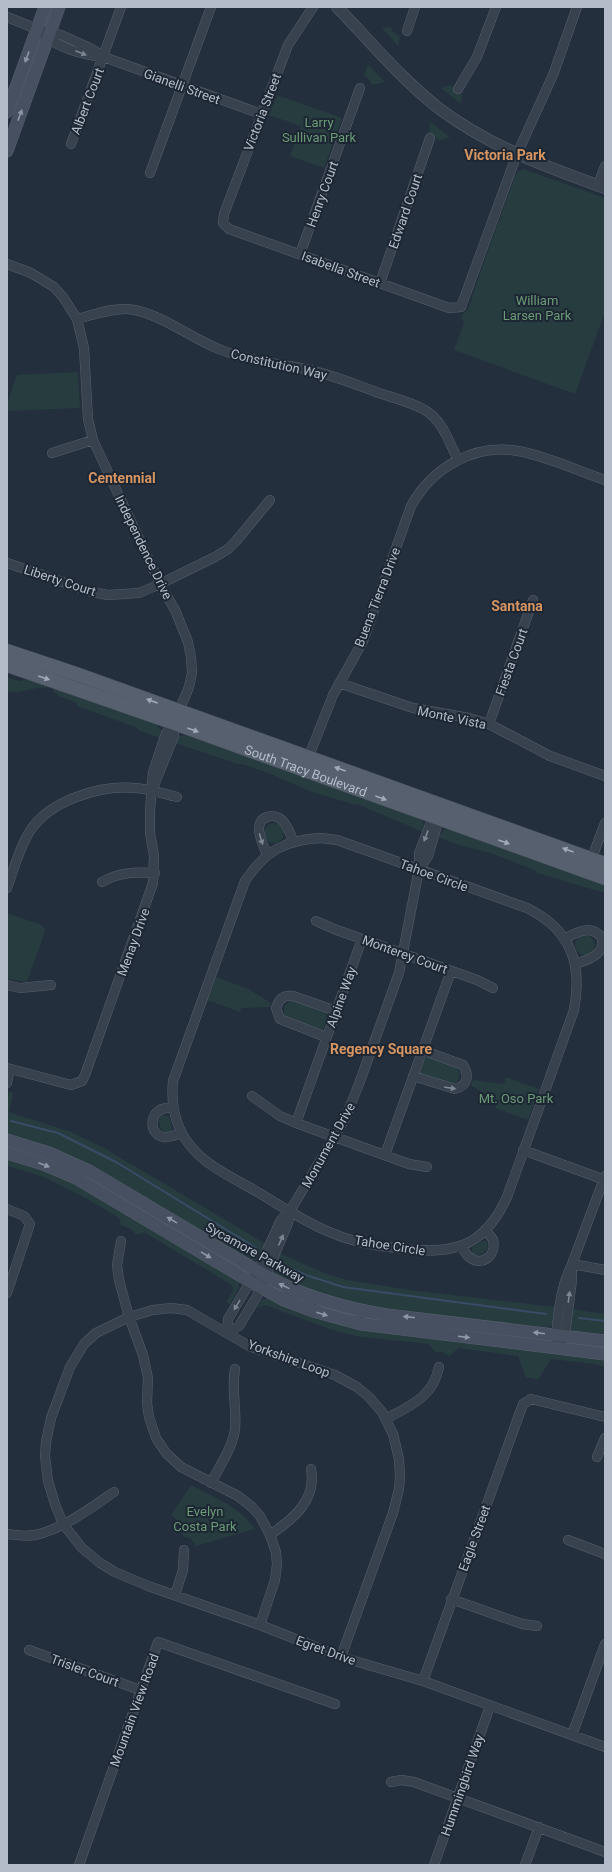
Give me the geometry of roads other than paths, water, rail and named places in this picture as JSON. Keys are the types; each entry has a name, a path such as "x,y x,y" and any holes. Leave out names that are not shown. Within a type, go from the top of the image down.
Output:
{"main road":[{"path":"7,112 45,7"},
{"path":"7,151 59,7"},
{"name":"South Tracy Boulevard","path":"7,651 176,717 306,764 436,818 595,865"},
{"name":"South Tracy Boulevard","path":"7,665 176,717"},
{"name":"South Tracy Boulevard","path":"306,764 441,804 595,865 605,878"},
{"name":"Sycamore Parkway","path":"7,1140 49,1153 91,1172 261,1273 303,1294 350,1309 387,1315 605,1341"},
{"name":"Sycamore Parkway","path":"7,1153 43,1164 76,1178 256,1285 298,1306 361,1324 605,1354"}],"street":[{"name":"Albert Court","path":"71,144 121,7"},
{"path":"150,173 211,7"},
{"name":"Victoria Street","path":"223,223 224,214 288,45 312,7"},
{"path":"337,7 404,77 440,109 489,141 517,154 601,187 605,166"},
{"path":"407,31 415,7"},
{"path":"458,89 479,51 496,7"},
{"path":"517,154 553,75 577,7"},
{"name":"Gianelli Street","path":"7,17 37,29 87,56 104,57 261,114"},
{"name":"Henry Court","path":"300,254 360,88"},
{"name":"Edward Court","path":"380,283 430,138"},
{"name":"Isabella Street","path":"223,223 229,229 449,308 461,307 517,154"},
{"name":"Independence Drive","path":"7,264 31,273 54,287 63,296 77,320 84,348 88,419 93,440 160,584 175,610 188,642 192,673 189,687 176,717"},
{"name":"Constitution Way","path":"77,320 112,310 126,309 140,312 158,318 224,351 333,376 410,404 424,410 443,428 458,460"},
{"path":"52,453 93,440"},
{"name":"Buena Tierra Drive","path":"306,764 339,683 363,641 411,506 418,493 428,482 439,472 458,460 489,451 517,451 529,453 605,480"},
{"name":"Liberty Court","path":"7,563 108,596 139,593 215,557 228,549 270,500"},
{"name":"Fiesta Court","path":"489,724 533,600"},
{"name":"Monte Vista","path":"339,683 413,708 469,718 489,724 550,756 605,776"},
{"name":"Menay Drive","path":"8,1068 64,1084 77,1084 82,1081 85,1075 146,904 155,874 150,833 152,772 166,733 176,717"},
{"path":"7,888 22,846 30,830 55,806 72,798 110,789 137,788 177,797"},
{"name":"Monument Drive","path":"227,1333 228,1319 256,1285 288,1223 290,1212 345,1119 389,1002 403,954 419,869 419,853 441,804"},
{"path":"267,855 259,829 261,822 271,815 278,817 284,822 293,842"},
{"path":"595,865 605,823"},
{"name":"Tahoe Circle","path":"320,838 337,840 419,869 526,908 547,920 564,938 576,964 577,995 574,1010 500,1212 485,1230 461,1246 435,1252 364,1243 327,1231 290,1212 206,1162 195,1152 181,1133 173,1107 173,1081 179,1062 234,907 245,881 258,863 267,855 293,842 320,838"},
{"path":"102,882 113,876 135,872 155,874"},
{"name":"Monterey Court","path":"316,921 493,988"},
{"path":"564,938 575,933 594,930 602,938 603,945 597,954 576,964"},
{"name":"Alpine Way","path":"296,1123 362,939"},
{"path":"385,1155 451,971"},
{"path":"7,986 20,988 51,985"},
{"path":"326,1037 280,1019 276,1008 278,1002 288,996 293,996 336,1011"},
{"path":"413,1076 454,1089 460,1088 468,1077 463,1066 422,1050"},
{"path":"7,1083 8,1068"},
{"path":"252,1096 280,1116 296,1123 409,1164 427,1167"},
{"path":"173,1107 160,1110 155,1115 152,1122 153,1128 156,1134 162,1137 169,1138 181,1133"},
{"path":"523,1150 605,1179 572,1264 572,1280 560,1336 559,1348"},
{"path":"7,1209 24,1216 28,1219 30,1224 30,1230 7,1293"},
{"path":"461,1246 468,1257 481,1262 486,1260 493,1250 493,1240 485,1230"},
{"path":"121,1241 117,1265 119,1280 129,1317 144,1355 148,1378 147,1403 149,1417 156,1438 166,1453 181,1467 238,1496 252,1507 260,1516 270,1535 276,1558 275,1580 260,1625"},
{"path":"572,1264 605,1270"},
{"name":"Yorkshire Loop","path":"64,1524 55,1504 48,1481 45,1456 51,1418 70,1367 84,1344 96,1333 106,1327 129,1317 154,1310 171,1308 187,1310 249,1346 335,1375 357,1387 369,1397 386,1419 393,1434 399,1459 399,1489 393,1513 341,1657"},
{"path":"386,1419 414,1404 426,1394 436,1379 439,1367"},
{"path":"211,1483 229,1447 235,1430 236,1414 232,1384 234,1369"},
{"name":"Eagle Street","path":"423,1681 451,1599 523,1404 531,1398 605,1417"},
{"path":"597,1458 605,1438"},
{"path":"270,1535 289,1522 299,1512 313,1485 312,1469"},
{"path":"7,1534 22,1536 34,1535 64,1524 114,1492"},
{"name":"Egret Drive","path":"64,1524 82,1548 100,1563 115,1572 141,1583 260,1625 341,1657 423,1681 605,1747"},
{"path":"568,1540 605,1554"},
{"path":"175,1595 183,1570 185,1559 184,1550"},
{"path":"451,1599 522,1624 537,1626"},
{"name":"Mountain View Road","path":"79,1865 158,1642 335,1704"},
{"path":"572,1735 605,1644"},
{"name":"Trisler Court","path":"29,1650 140,1690"},
{"name":"Hummingbird Way","path":"434,1865 490,1706"},
{"path":"391,1782 401,1780 414,1782 605,1852"},
{"path":"525,1865 538,1827"}],"waterway":[{"path":"11,1121 58,1133 116,1162 256,1248"},
{"path":"283,1265 306,1275 343,1287 546,1314"},
{"path":"579,1318 605,1321"}],"district":[{"name":"Victoria Park","path":"505,155"},
{"name":"Centennial","path":"122,478"},
{"name":"Santana","path":"517,606"},
{"name":"Regency Square","path":"381,1049"}],"park label":[{"name":"Larry Sullivan Park","path":"319,130"},
{"name":"William Larsen Park","path":"537,308"},
{"name":"Mt. Oso Park","path":"516,1098"},
{"name":"Evelyn Costa Park","path":"205,1518"}]}
